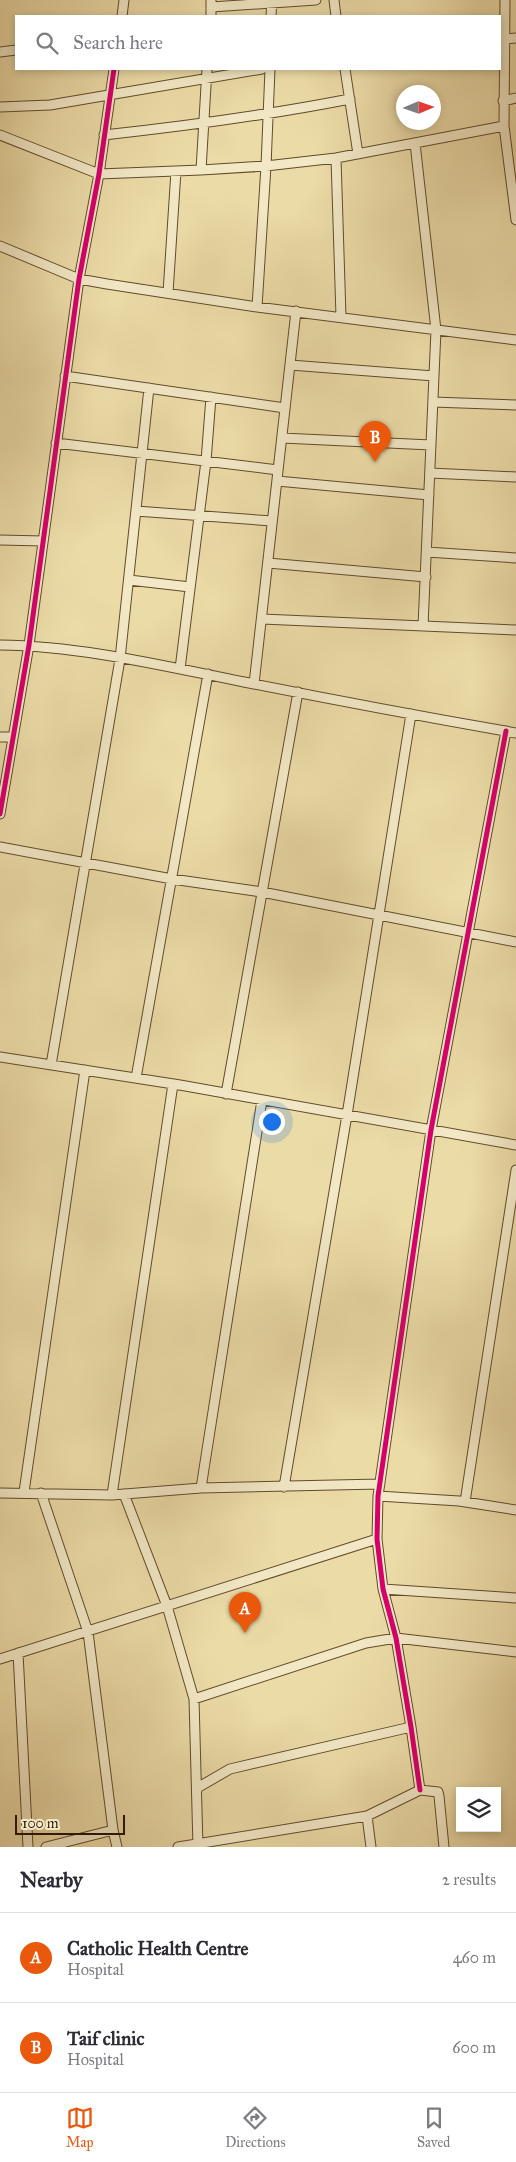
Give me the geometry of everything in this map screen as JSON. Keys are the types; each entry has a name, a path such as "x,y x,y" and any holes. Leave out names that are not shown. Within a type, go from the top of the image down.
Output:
{"street":[{"path":"122,15 124,0"},
{"path":"211,3 316,0"},
{"path":"334,0 336,15"},
{"path":"505,0 502,100 516,220"},
{"path":"271,15 272,2"},
{"path":"504,39 516,38"},
{"path":"0,52 15,50"},
{"path":"0,814 29,645 79,278 98,174 114,70"},
{"path":"0,107 50,105 207,73 248,70"},
{"path":"257,307 270,70"},
{"path":"345,70 358,154"},
{"path":"201,170 207,73"},
{"path":"502,100 516,98"},
{"path":"104,135 268,115 350,99"},
{"path":"0,135 98,174 266,166 336,158 504,126"},
{"path":"415,143 436,330 424,626"},
{"path":"336,158 341,317"},
{"path":"168,294 176,171"},
{"path":"0,246 79,278 257,307 516,340"},
{"path":"254,684 296,312"},
{"path":"290,365 434,376"},
{"path":"65,376 285,408"},
{"path":"51,1064 120,658 149,388"},
{"path":"180,669 206,461 211,397"},
{"path":"433,402 516,404"},
{"path":"282,438 431,445"},
{"path":"56,443 278,470"},
{"path":"430,473 516,477"},
{"path":"277,481 429,495"},
{"path":"136,511 272,521"},
{"path":"0,540 43,541"},
{"path":"427,552 516,558"},
{"path":"268,563 426,577"},
{"path":"129,580 190,586"},
{"path":"262,619 516,630"},
{"path":"0,644 29,645 120,658 516,733"},
{"path":"136,1078 208,674"},
{"path":"226,1094 298,692"},
{"path":"284,1488 347,1115 411,714"},
{"path":"420,1790 412,1727 396,1638 383,1588 377,1539 378,1496 431,1130 506,731"},
{"path":"0,737 13,737"},
{"path":"0,847 172,879 262,892 516,942"},
{"path":"0,1057 173,1084 516,1145"},
{"path":"24,1492 85,1070"},
{"path":"112,1494 173,1084"},
{"path":"201,1488 262,1100"},
{"path":"465,1502 516,1170"},
{"path":"0,1493 124,1494 201,1488 284,1488 380,1484"},
{"path":"41,1493 88,1632 113,1830 117,1847"},
{"path":"124,1494 167,1606 194,1698 198,1846"},
{"path":"378,1496 465,1502 516,1510"},
{"path":"0,1659 377,1539"},
{"path":"383,1588 516,1598"},
{"path":"194,1698 366,1643 396,1638 516,1652"},
{"path":"18,1653 28,1847"},
{"path":"197,1788 230,1769 412,1727"},
{"path":"178,1847 198,1846 367,1816 420,1790 438,1792 444,1847"},
{"path":"367,1816 371,1847"},
{"path":"46,1847 113,1830"}],"cycle path":[{"path":"0,814 29,645 79,279 99,174 114,70"},
{"path":"420,1790 396,1638 383,1589 377,1539 378,1496 431,1130 506,731"}],"place":[{"name":"Taif clinic","path":"375,462"},
{"name":"Catholic Health Centre","path":"245,1633"}]}
